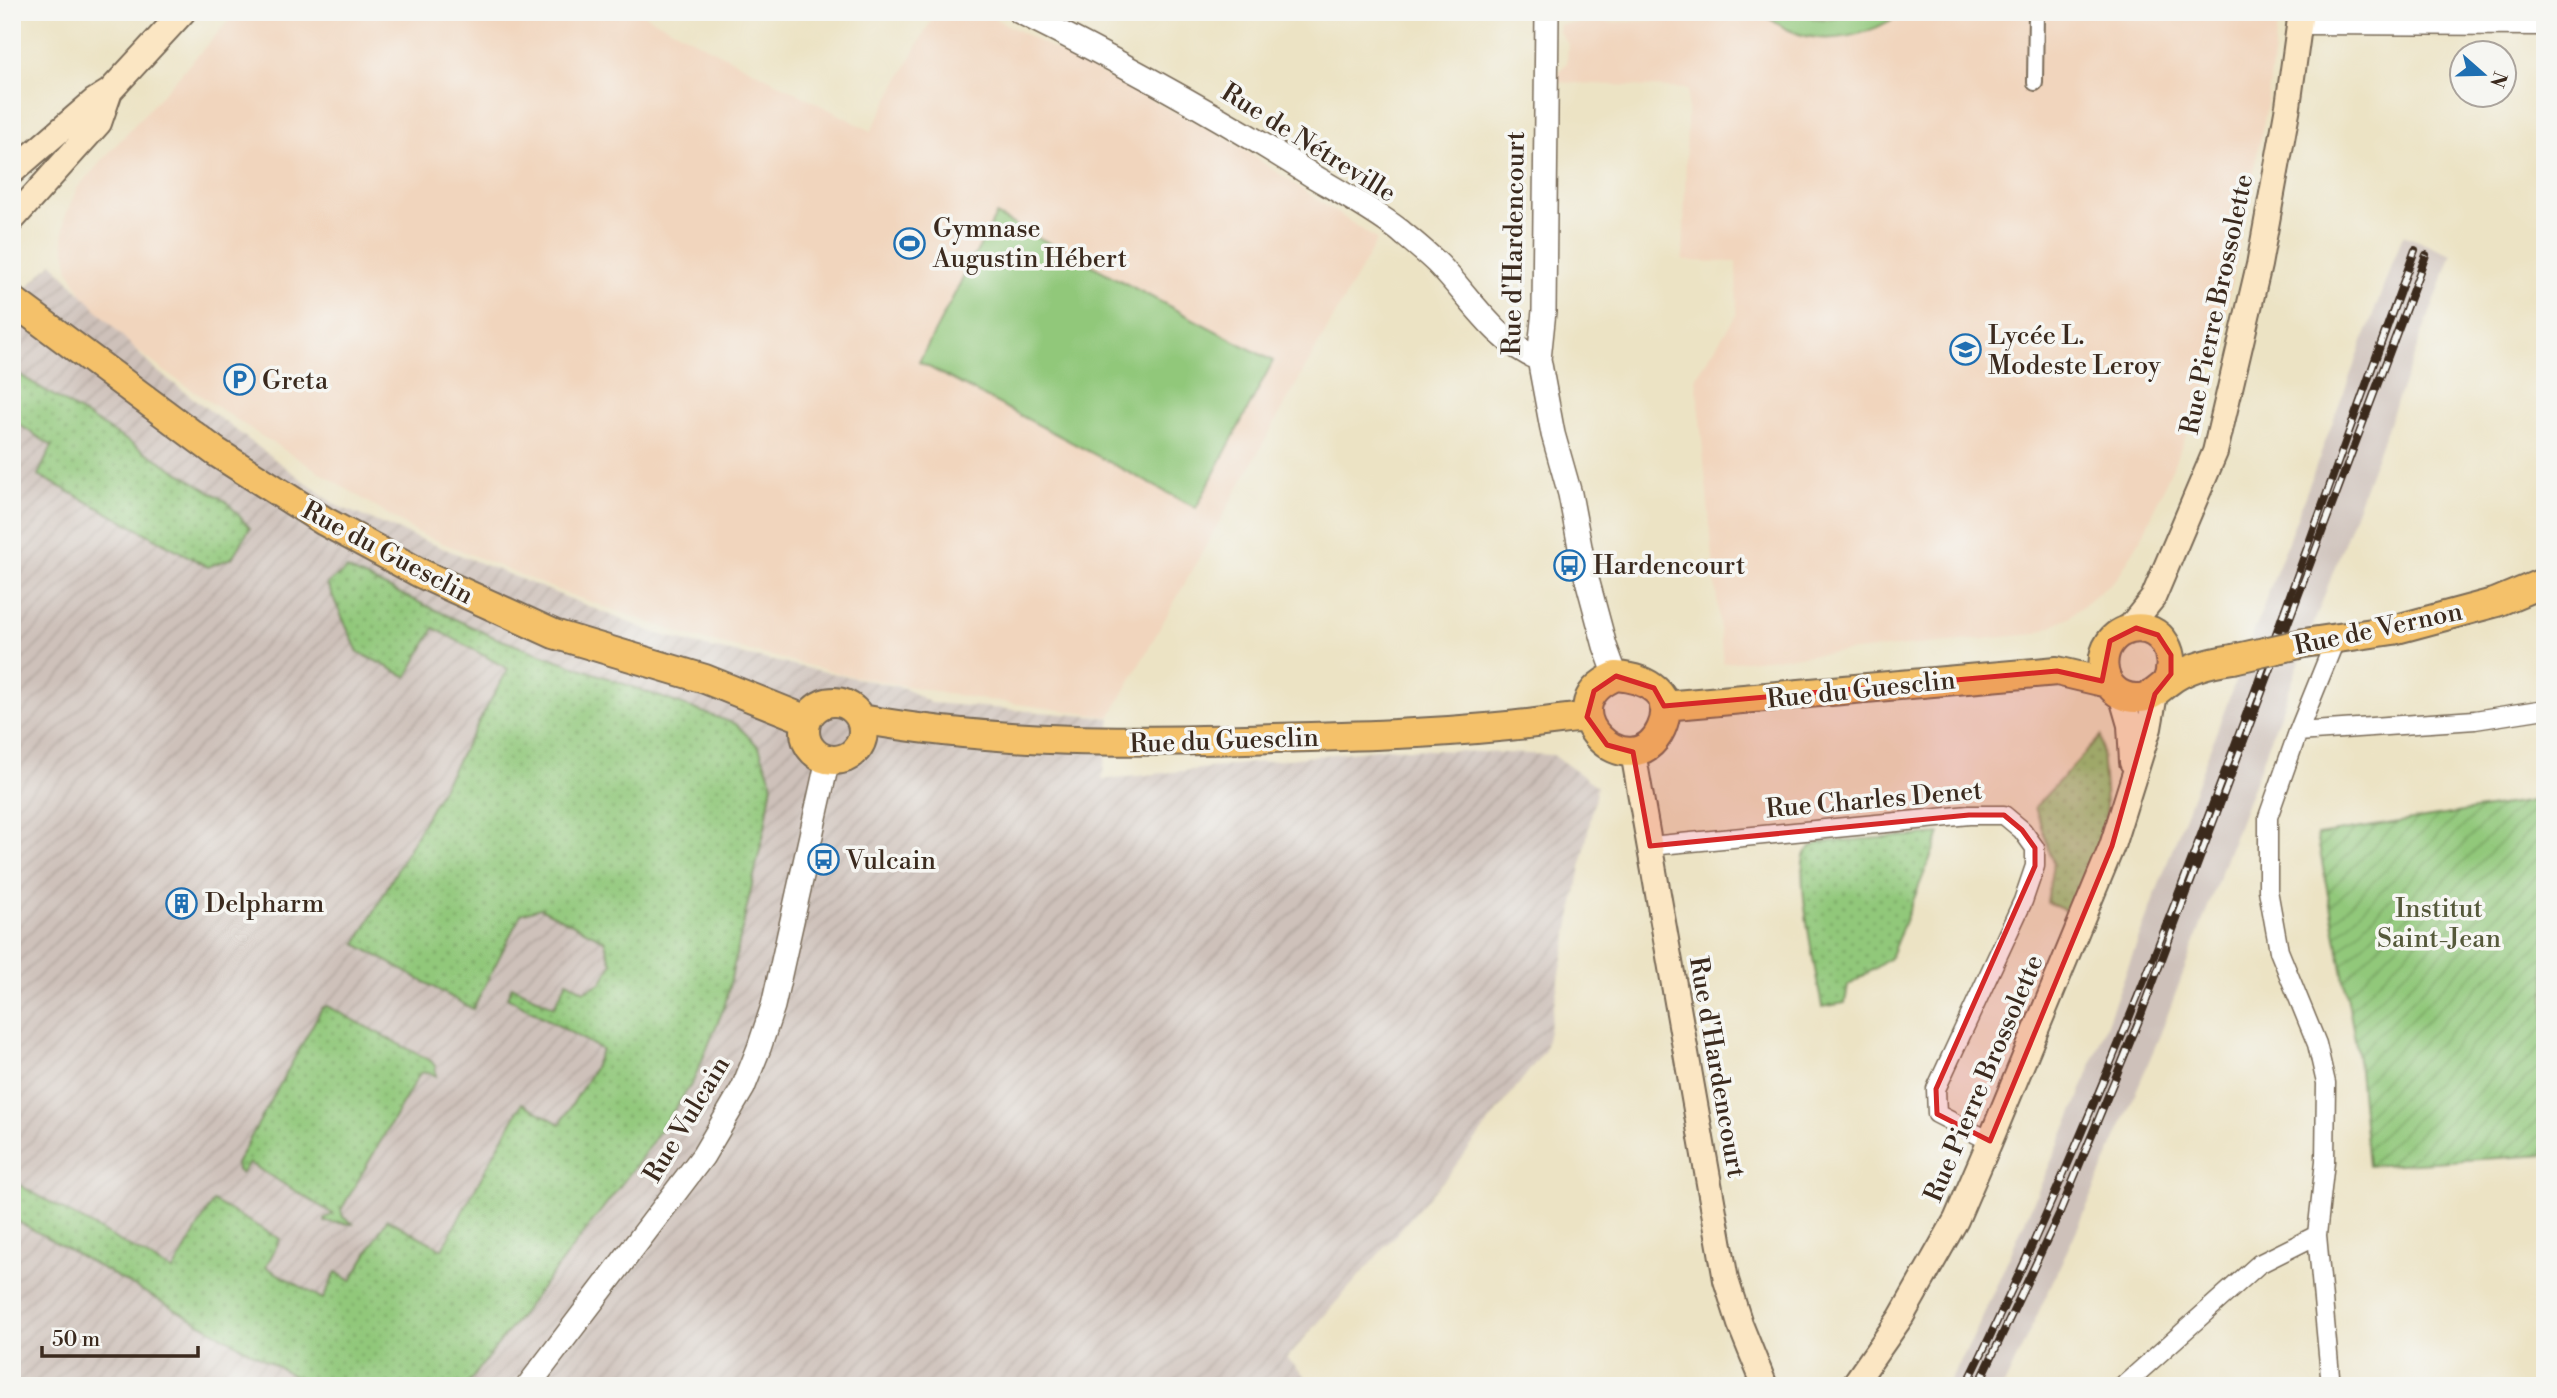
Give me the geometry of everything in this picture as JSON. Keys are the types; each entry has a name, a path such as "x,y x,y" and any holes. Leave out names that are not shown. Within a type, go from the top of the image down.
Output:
{"main road":[{"path":"12,172 94,101 110,91 184,12"},
{"name":"Rue Pierre Brossolette","path":"2128,629 2153,598 2215,452 2259,265 2301,18"},
{"path":"12,219 99,123 110,91"},
{"name":"Rue du Guesclin","path":"12,300 216,452 324,521 420,573 554,634 705,678 807,720"},
{"name":"Rue de Vernon","path":"2161,688 2221,661 2304,643 2393,629 2497,603 2545,582"},
{"path":"2057,671 2141,698 2161,688 2172,664 2163,641 2153,598"},
{"path":"2114,688 2102,667 2105,651 2110,641 2128,629 2144,629 2163,641 2221,661"},
{"path":"2057,671 2105,651"},
{"name":"Rue du Guesclin","path":"1664,706 2057,671"},
{"path":"1616,676 1643,681 1654,688 1664,706 1663,724 1658,736 1649,746 1633,752 1621,751 1607,745 1594,734 1587,718 1587,707 1594,691 1601,682 1616,676"},
{"name":"Rue Pierre Brossolette","path":"2114,688 2130,725 2133,777"},
{"name":"Rue Pierre Brossolette","path":"1853,1386 1900,1317 1949,1233 1990,1141 2112,846 2161,688"},
{"path":"838,702 856,711 861,719 864,729 862,740 849,756 828,759 819,755 807,740 807,720 819,705 838,702"},
{"name":"Rue du Guesclin","path":"861,719 975,735 1119,743 1360,736 1587,718"},
{"name":"Rue d'Hardencourt","path":"1633,752 1726,1280 1765,1386"}],"street":[{"name":"Rue de Nétreville","path":"1020,12 1132,68 1247,134 1398,229 1438,265 1480,314 1524,353 1539,359"},
{"name":"Rue d'Hardencourt","path":"1547,12 1544,312 1539,359 1553,434 1570,494 1584,568 1616,676"},
{"path":"2035,12 2035,83"},
{"path":"2301,18 2545,26"},
{"path":"2331,1386 2318,1235 2325,1161 2326,1083 2317,1044 2279,951 2268,890 2268,817 2298,732 2336,638"},
{"path":"2298,732 2475,720 2545,709"},
{"name":"Rue Vulcain","path":"528,1386 703,1156 743,1088 760,1048 773,1006 828,759"},
{"name":"Rue Charles Denet","path":"1650,846 1969,815 2004,815 2022,830 2035,848 2035,866 2023,901 1936,1089 1937,1114 1990,1141"},
{"path":"2123,1386 2259,1264 2318,1235"}],"highlighted area":[{"path":"2136,628 2158,635 2171,655 2171,674 2155,694 2112,846 1990,1141 1937,1114 1936,1089 2035,866 2035,848 2022,830 2004,815 1969,815 1650,846 1633,752 1607,745 1587,717 1594,691 1616,676 1654,688 1664,706 2057,671 2102,681 2110,641"}],"shaded area":[{"path":"237,12 639,12 871,131 936,12 982,12 1231,141 1377,240 1110,717 968,697 847,675 689,636 562,592 416,532 252,430 164,371 119,337 86,302 69,270 63,240 65,217 78,187"},
{"name":"Lycée L. Modeste Leroy","path":"1694,12 2279,12 2266,110 2224,323 2206,389 2144,533 2118,577 2069,617 2035,634 1723,663 1696,377 1737,314 1736,262 1683,261 1688,89 1558,82 1557,73 1567,63 1568,44 1559,32 1560,24 1694,19"},
{"path":"2403,235 2452,254 2160,1035 2080,1223 2004,1386 1947,1386 1974,1336 2077,1103"},
{"path":"52,263 153,368 337,506 658,634 706,647 904,688 931,703 1111,718 1102,780 1385,748 1553,755 1597,786 1545,1050 1450,1173 1287,1358 1315,1386 12,1386 12,303"}],"green space":[{"path":"1761,12 1798,12 1814,18 1830,19 1864,12 1904,12 1863,33 1818,38 1789,30"},
{"path":"996,215 1273,361 1196,508 919,362"},
{"path":"12,370 227,502 250,528 232,558 208,567 38,475 52,446 12,420"},
{"path":"347,569 496,638 736,724 759,747 772,783 765,827 725,1005 693,1082 637,1164 466,1386 312,1386 12,1218 12,1181 173,1271 213,1201 280,1239 266,1267 323,1299 336,1272 351,1281 387,1219 442,1249 522,1103 560,1124 592,1072 602,1050 507,997 512,986 554,1007 567,981 584,991 601,983 612,964 604,940 540,908 521,914 473,1009 356,944 508,669 434,628 407,677 358,652 327,584"},
{"path":"2101,736 2107,819 2086,880 2070,913 2047,902 2053,863 2035,807"},
{"name":"Institut Saint-Jean","path":"2545,799 2545,1155 2368,1166 2357,1050 2317,835"},
{"path":"1940,834 1890,958 1848,986 1845,1003 1822,1007 1805,904 1803,866 1806,852 1822,842"},
{"path":"327,1006 431,1061 435,1066 436,1076 429,1072 420,1073 341,1210 343,1217 354,1224 325,1222 325,1218 333,1214 249,1163 241,1174 236,1164 322,1008"}],"railway":[{"path":"1966,1386 2031,1248 2150,966 2259,681 2415,250"},
{"path":"1978,1386 2060,1212 2138,1023 2426,255"}],"place":[{"name":"Gymnase Augustin Hébert","path":"910,243"},
{"name":"Lycée L. Modeste Leroy","path":"1965,350"},
{"name":"Greta","path":"239,380"},
{"name":"Hardencourt","path":"1570,565"},
{"name":"Vulcain","path":"823,860"},
{"name":"Delpharm","path":"182,903"}]}
